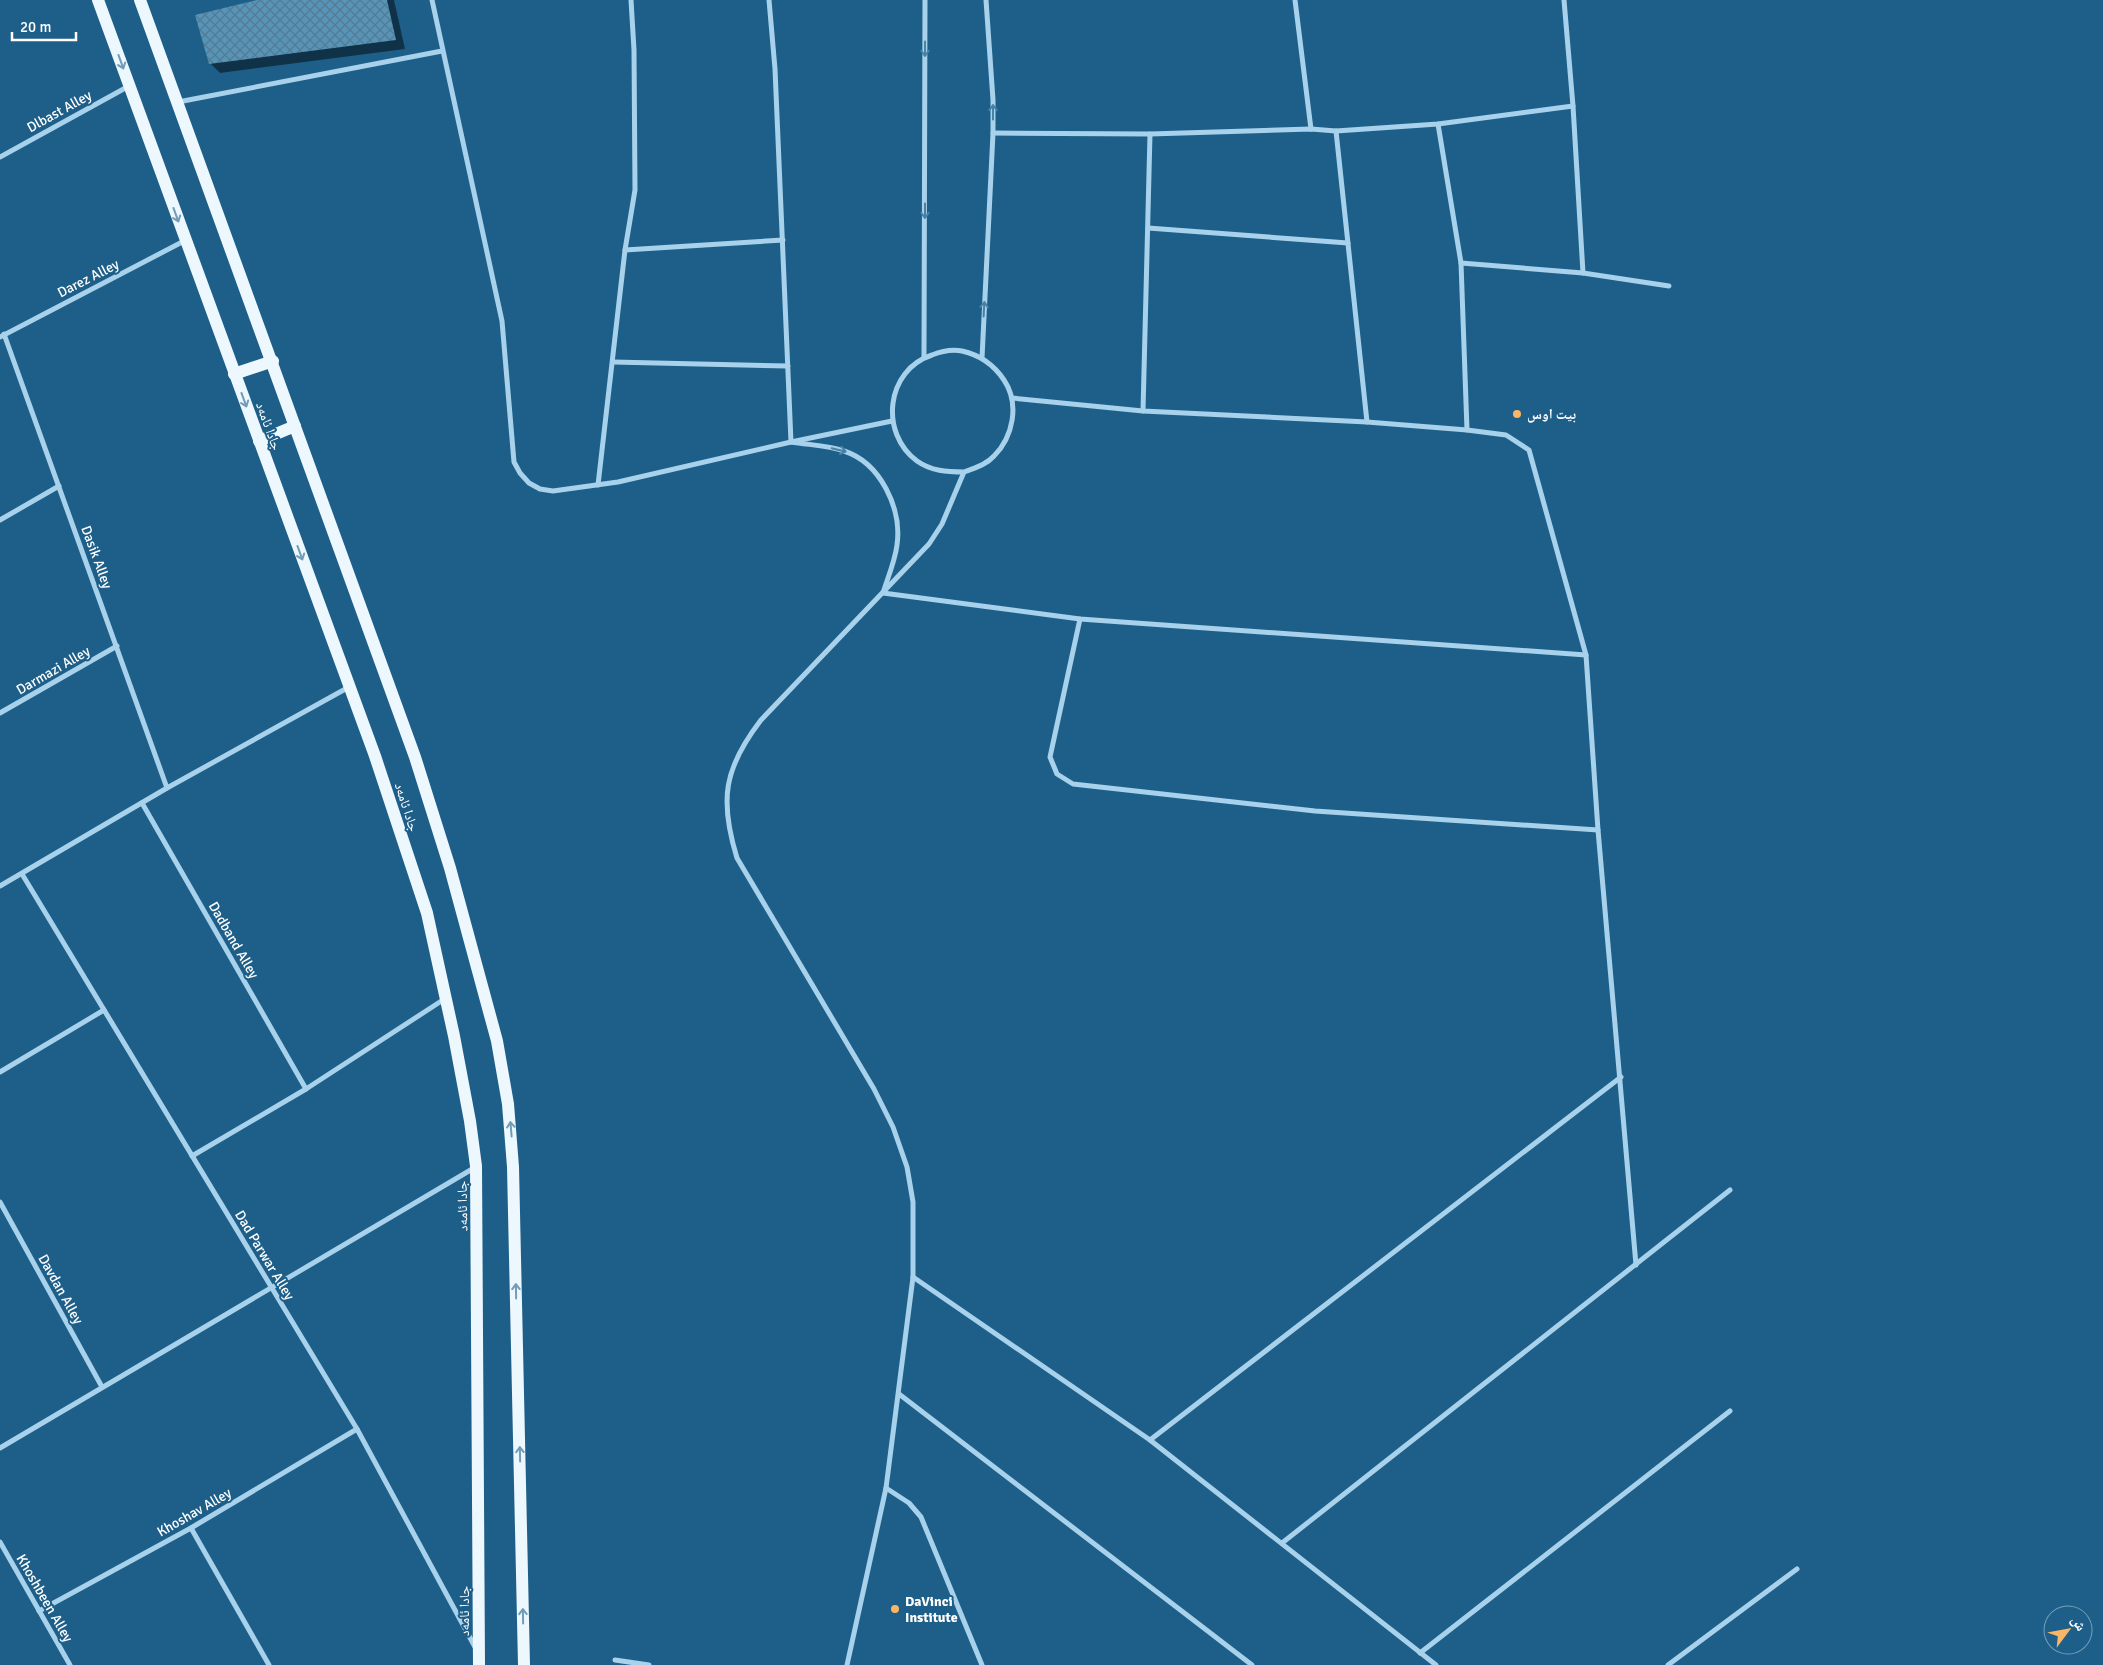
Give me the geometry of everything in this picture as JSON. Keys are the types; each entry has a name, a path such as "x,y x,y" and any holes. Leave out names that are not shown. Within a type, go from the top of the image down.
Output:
{"main road":[{"name":"جادا ئامەد","path":"98,0 375,756 427,913 470,1121 476,1166 479,1660"},
{"name":"جادا ئامەد","path":"140,0 396,702 433,812 466,923 497,1041 504,1072 513,1168 524,1665"},
{"path":"234,374 273,361"},
{"path":"259,441 296,426"}],"street":[{"path":"432,0 500,314 505,353 511,449 514,462 524,478 540,489 553,491 618,482 892,421"},
{"path":"598,485 635,190 634,50 631,0"},
{"path":"769,0 775,69 791,442"},
{"path":"924,357 925,0"},
{"path":"982,358 993,133 993,100 986,0"},
{"path":"1295,0 1311,129"},
{"path":"1564,0 1573,106 1583,273"},
{"path":"178,102 442,51"},
{"name":"Dlbast Alley","path":"0,157 130,85"},
{"path":"993,133 1150,134 1311,129 1336,131 1438,124 1573,106"},
{"path":"1438,124 1461,263 1467,430"},
{"path":"1336,131 1367,422"},
{"path":"1143,412 1150,134"},
{"path":"1148,228 1348,243"},
{"name":"Darez Alley","path":"2,336 186,240"},
{"path":"626,250 782,240"},
{"path":"1461,263 1583,273 1669,286"},
{"name":"Dasik Alley","path":"2,336 59,486 167,788"},
{"path":"956,350 982,358 1000,375 1012,398 1013,414 1010,430 1004,445 993,457 979,466 964,472 947,472 932,469 917,462 901,444 892,421 892,402 898,384 909,368 924,357 942,351 956,350"},
{"path":"612,362 788,366"},
{"path":"1012,398 1143,412 1367,422 1467,430 1506,436 1529,450 1586,655 1598,830 1636,1265"},
{"path":"791,442 845,451 865,463 881,480 892,500 897,522 897,545 883,593"},
{"path":"847,1665 886,1488 913,1278 913,1202 907,1167 893,1128 853,1051 737,858 728,830 726,800 731,771 743,743 762,720 929,544 942,524 964,472"},
{"path":"0,520 59,486"},
{"path":"883,593 1080,619 1586,655"},
{"path":"1080,619 1050,757 1057,774 1073,784 1315,811 1598,830"},
{"name":"Darmazi Alley","path":"0,713 117,646"},
{"path":"0,886 167,788 349,687"},
{"name":"Dadband Alley","path":"142,803 306,1089"},
{"name":"Dad Parwar Alley","path":"22,874 357,1429 479,1660"},
{"path":"192,1156 306,1089 446,998"},
{"path":"0,1072 104,1010"},
{"path":"1150,1440 1621,1077"},
{"path":"0,1448 476,1166"},
{"path":"1282,1544 1730,1190"},
{"name":"Davdan Alley","path":"0,1202 102,1388"},
{"path":"913,1278 1150,1440 1436,1665"},
{"path":"899,1394 1252,1665"},
{"path":"1420,1653 1730,1411"},
{"name":"Khoshav Alley","path":"39,1611 191,1528 357,1429"},
{"path":"886,1488 909,1503 920,1517 982,1665"},
{"path":"191,1528 268,1663 261,1665"},
{"name":"Khoshbeen Alley","path":"0,1542 70,1665"},
{"path":"1668,1665 1797,1569"},
{"path":"615,1660 649,1665"}],"building":[{"path":"257,0 387,0 396,40 209,64 195,15"}],"place":[{"name":"بيت اوس","path":"1517,414"},
{"name":"DaVinci Institute","path":"895,1609"}]}
